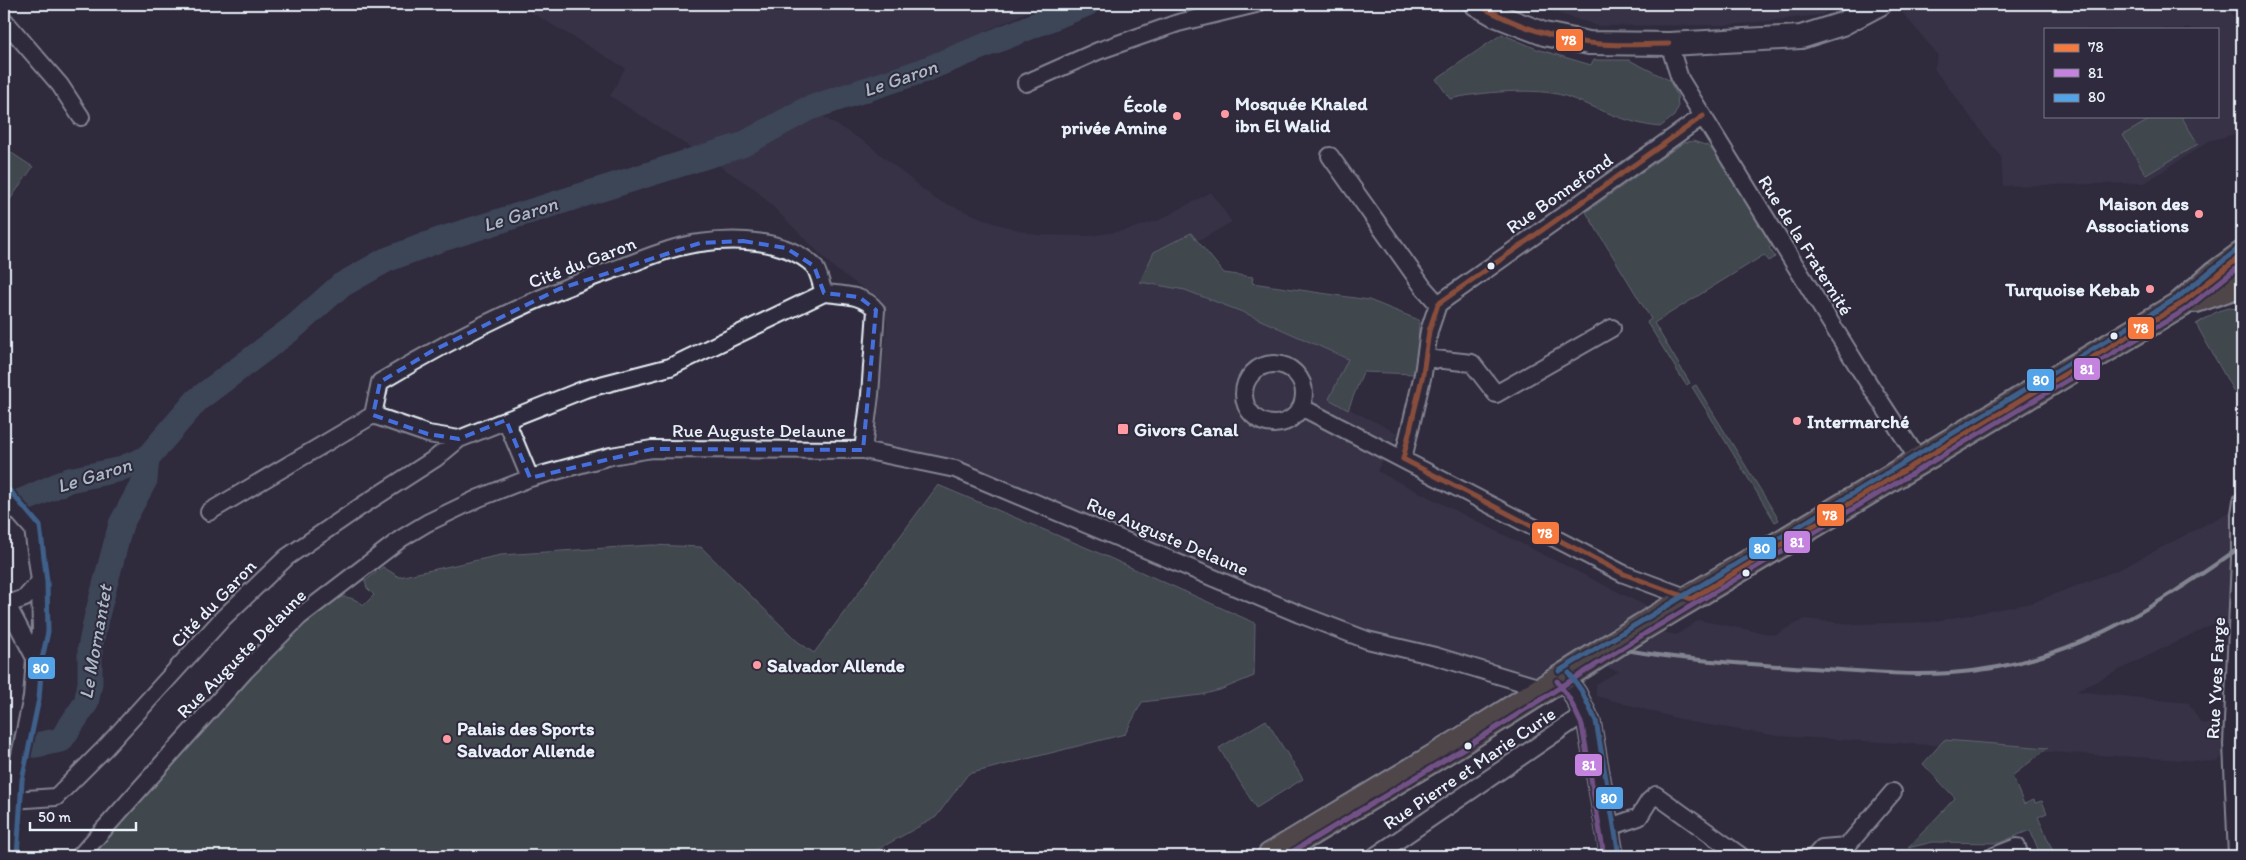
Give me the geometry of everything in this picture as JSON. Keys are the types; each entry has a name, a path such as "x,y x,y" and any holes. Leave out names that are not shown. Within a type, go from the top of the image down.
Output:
{"main road":[{"path":"1271,856 1691,599 2181,304 2242,255"},
{"path":"2181,304 2242,281"}],"street":[{"path":"1026,83 1098,52 1178,23 1256,4"},
{"path":"1476,4 1495,15 1544,34 1589,43 1669,44 1801,36 1842,24 1880,4"},
{"path":"4,20 60,85 82,117"},
{"name":"Rue de la Fraternité","path":"1669,44 1680,79 1855,362 1920,462"},
{"name":"Rue Bonnefond","path":"1438,304 1703,116"},
{"path":"1330,156 1423,287 1438,304 1429,331 1403,459"},
{"name":"Cité du Garon","path":"12,800 56,797 105,748 224,618 287,558 362,505 436,458 460,440 585,389 670,366 824,293 814,266 786,248 743,241 700,243 672,249 559,289 432,351 380,382 373,415"},
{"path":"824,293 859,297 869,301 876,310 870,395 863,450"},
{"path":"1425,358 1472,363 1496,394 1612,328"},
{"path":"1303,408 1624,574 1691,599"},
{"path":"210,512 373,415 428,434 460,440"},
{"path":"506,420 530,478"},
{"name":"Rue Auguste Delaune","path":"80,856 245,671 299,617 402,538 427,523 479,498 530,478 611,456 652,449 863,450 955,469 1299,614 1367,640 1554,683"},
{"path":"4,496 33,529 40,581 40,631 35,658 32,697 12,800 10,856"},
{"name":"Rue Yves Farge","path":"2237,856 2232,744 2242,501"},
{"path":"35,658 6,602 25,598 40,581"},
{"path":"1554,683 1575,694 1589,723 1612,856"},
{"name":"Rue Pierre et Marie Curie","path":"1375,856 1585,713"},
{"path":"1815,856 1822,848 1848,846 1893,792"},
{"path":"1607,828 1639,817 1649,801 1656,795 1741,856"},
{"path":"1994,856 2017,847 2020,856"}],"highlighted area":[{"path":"743,241 786,248 814,266 824,293 859,297 876,310 863,450 652,449 530,478 506,420 459,439 428,434 373,415 380,382 432,351 559,289 700,243"}],"shaded area":[{"path":"517,4 1044,4 958,44 806,106 868,144 935,199 994,223 1037,235 1089,236 1127,230 1159,220 1211,192 1232,222 1204,238 1154,252 1140,282 1185,290 1245,313 1348,359 1329,399 1398,433 1377,471 1660,613 1639,626 1676,635 1699,620 1775,635 1804,619 1854,624 1930,622 2031,603 2120,569 2233,510 2235,527 2227,617 2077,691 2189,703 2201,723 2222,725 2227,747 2218,762 1777,736 1690,722 1596,696 1596,684 1619,671 1580,661 1538,684 1291,611 1239,580 1083,521 875,450 887,321 883,302 835,269 755,189 610,96 625,68"},
{"path":"1528,4 1838,4 1822,15 1730,25 1598,26"},
{"path":"1895,4 2227,4 2242,33 2242,132 2209,141 2145,183 2003,186 2001,157 1934,69 1938,55"}],"green space":[{"path":"1502,34 1537,49 1591,65 1594,60 1629,60 1669,80 1677,95 1678,108 1674,116 1660,127 1623,119 1553,93 1524,91 1476,94 1450,99 1436,79"},
{"path":"2153,118 2182,118 2198,144 2146,175 2123,135"},
{"path":"1693,141 1708,146 1717,156 1772,246 1769,248 1775,257 1769,261 1764,255 1654,323 1690,383 1686,385 1647,322 1651,319 1586,212 1683,143"},
{"path":"4,148 33,167 4,208"},
{"path":"1191,233 1224,273 1253,277 1252,283 1369,300 1419,320 1418,366 1415,374 1363,372 1348,410 1329,399 1348,359 1245,313 1185,290 1140,282 1154,252"},
{"path":"2228,308 2242,309 2242,391 2234,392 2196,324 2218,311"},
{"path":"1696,385 1779,520 1775,522 1692,387"},
{"name":"Salvador Allende","path":"938,485 1092,550 1255,623 1254,676 1220,690 1201,695 1142,702 1125,734 968,774 936,817 866,856 91,856 218,709 327,600 347,597 364,605 374,595 367,588 365,581 383,567 399,577 501,555 652,545 701,547 797,641 814,653"},
{"path":"1266,720 1303,779 1256,808 1219,748"},
{"path":"1944,740 2048,748 2012,776 2024,804 2034,800 2035,803 2042,801 2047,813 2038,817 2055,856 2041,856 2030,830 1999,843 1933,842 1908,848 1955,798 1923,764"}],"waterway":[{"name":"Le Garon","path":"4,507 69,480 117,470 147,458 197,400 294,327 340,286 386,260 439,240 742,145 807,109 922,71 1087,4"},
{"name":"Le Mornantet","path":"4,747 36,745 61,740 86,703 90,683 90,648 96,619 121,524 145,480 147,458"}],"railway":[{"path":"1626,650 1718,662 1881,673 1934,674 1993,668 2032,659 2069,647 2105,631 2174,592 2242,546"}],"transit line":[{"name":"78","path":"1476,4 1506,19 1552,36 1609,45 1669,44"},
{"name":"78","path":"1403,459 1423,374 1429,331 1438,304 1703,116"},
{"name":"80","path":"1559,671 2177,298 2238,249"},
{"name":"78","path":"1691,599 2181,304 2242,255"},
{"name":"81","path":"1285,856 1461,750 1646,633 2185,310 2242,264"},
{"name":"78","path":"1403,459 1624,574 1691,599"},
{"name":"80","path":"10,491 40,526 47,581 48,632 42,659 39,699 22,780 17,856"},
{"name":"80","path":"1569,673 1581,690 1596,721 1619,855"},
{"name":"81","path":"1557,681 1569,698 1582,725 1604,856"}],"place":[{"name":"Mosquée Khaled ibn El Walid","path":"1225,114"},
{"name":"École privée Amine","path":"1177,116"},
{"name":"Maison des Associations","path":"2199,214"},
{"name":"Turquoise Kebab","path":"2150,289"},
{"name":"Intermarché","path":"1797,421"},
{"name":"Givors Canal","path":"1123,429"},
{"name":"Salvador Allende","path":"757,665"},
{"name":"Palais des Sports Salvador Allende","path":"447,739"}]}
